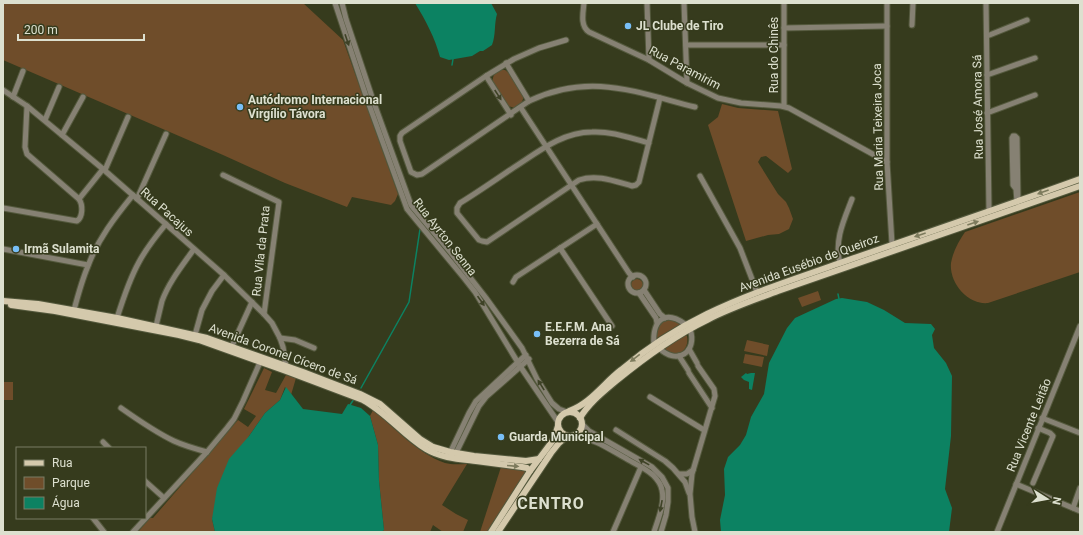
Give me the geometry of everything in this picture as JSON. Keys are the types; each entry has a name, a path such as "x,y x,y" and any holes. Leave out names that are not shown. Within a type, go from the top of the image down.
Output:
{"main road":[{"name":"Avenida Eusébio de Queiroz","path":"688,327 739,305 989,211 1080,179"},
{"name":"Avenida Eusébio de Queiroz","path":"568,412 581,406 636,357 656,347 718,308 757,292 840,263 1080,186"},
{"name":"Avenida Coronel Cícero de Sá","path":"3,301 74,310 156,326 232,346 261,359"},
{"name":"Avenida Coronel Cícero de Sá","path":"3,305 55,311 179,335 261,359 368,403 380,410 424,448 439,455 526,460 539,459"},
{"name":"Avenida Eusébio de Queiroz","path":"581,421 587,408 656,347"},
{"path":"491,532 530,471 554,439 561,415 568,412 576,413 581,421 580,431 559,443 498,532"},
{"path":"558,424 561,432 571,436"},
{"name":"Avenida Coronel Cícero de Sá","path":"452,455 527,468 530,471"}],"street":[{"name":"Rua Ayrton Senna","path":"335,3 367,99 409,207 484,305 519,364 558,424"},
{"name":"Rua Ayrton Senna","path":"342,3 409,207 451,253 486,298 527,357 537,379 552,403 559,409 568,412"},
{"name":"Rua Paramirim","path":"584,3 583,21 585,28 589,32 649,60 688,83 718,98 749,104 784,106 888,162"},
{"path":"647,3 649,60"},
{"path":"684,3 688,83"},
{"name":"Rua do Chinês","path":"784,3 784,106"},
{"name":"Rua Maria Teixeira Joca","path":"887,3 888,162 893,247"},
{"path":"912,25 913,3"},
{"name":"Rua José Amora Sá","path":"986,3 989,211"},
{"path":"987,36 1027,20"},
{"path":"784,28 887,26"},
{"path":"566,40 531,51 506,63 402,133 400,136 400,141 411,172 417,175 422,174 511,115 529,101 563,89 593,85 614,87 695,107"},
{"path":"686,45 784,45"},
{"path":"987,75 1034,58"},
{"path":"506,63 529,101"},
{"path":"13,97 23,72"},
{"path":"486,76 511,115"},
{"path":"44,120 59,87"},
{"name":"Rua Pacajus","path":"3,90 27,106 104,170 224,275 252,302 272,323 280,338 286,368"},
{"path":"987,113 1035,96"},
{"path":"62,135 83,97"},
{"path":"649,143 613,133 591,132 570,135 546,147 460,203 457,208 458,214 479,240 487,242 579,180 602,178 632,186 636,185 639,182 649,143 660,98"},
{"path":"3,208 77,222 81,218 82,203 80,199 27,154 25,147 27,106"},
{"path":"521,108 633,277"},
{"path":"80,199 104,170 128,117"},
{"path":"137,199 166,134"},
{"path":"1014,160 1015,184 1018,201"},
{"name":"Rua Vila da Prata","path":"223,175 278,202 264,314"},
{"path":"700,176 740,248 757,292"},
{"path":"74,310 88,265 104,233 133,195"},
{"path":"840,263 838,250 840,233 852,200"},
{"path":"117,318 128,284 138,263 166,224"},
{"path":"513,282 516,277 597,224"},
{"path":"560,248 612,326"},
{"path":"3,249 88,265"},
{"path":"156,326 162,301 167,290 194,249"},
{"path":"194,335 202,310 212,291 224,275"},
{"path":"639,276 644,279 646,284 642,291 634,292 630,289 629,281 633,277 639,276"},
{"path":"642,291 654,309 665,318"},
{"path":"232,346 252,302"},
{"path":"654,309 657,323 655,328 656,347 672,356 679,356 689,349 692,343 692,336 688,327 678,320 670,318 665,318 657,323"},
{"name":"Rua Vicente Leitão","path":"997,532 1080,326"},
{"path":"280,338 294,340 314,348"},
{"path":"689,349 715,392 715,399 704,430 693,470 690,494 695,532"},
{"path":"679,356 712,408"},
{"path":"452,455 478,406 527,357"},
{"path":"146,518 228,428 243,402 261,359"},
{"path":"694,379 703,374"},
{"path":"650,397 704,430"},
{"path":"707,400 711,401 715,399"},
{"path":"121,408 163,436 186,446 207,452"},
{"path":"1042,418 1080,433"},
{"path":"581,421 589,431 654,476 659,482 663,497 662,506 654,532"},
{"path":"1033,483 1053,436 1050,433 1038,428"},
{"path":"616,430 673,468 685,482 690,494"},
{"path":"571,436 590,439 652,467 658,472 668,488 666,515 661,532"},
{"path":"103,442 108,447"},
{"path":"613,532 641,467"},
{"path":"679,474 687,474 693,470"},
{"path":"146,482 164,498"},
{"path":"1016,484 1080,511"},
{"path":"1073,508 1080,488"},
{"path":"95,519 104,532"},
{"path":"133,532 145,519"}],"green space":[{"name":"Autódromo Internacional Virgílio Távora","path":"3,3 303,3 343,40 398,194 395,201 391,205 352,197 347,207 285,183 3,60"},
{"path":"500,70 505,70 509,73 523,95 522,101 515,108 508,106 493,84 494,76"},
{"path":"722,104 738,108 778,111 792,169 788,173 766,156 761,157 758,162 778,194 786,202 793,219 789,229 779,234 768,235 746,241 708,125 718,117"},
{"path":"1080,192 1080,272 988,303 981,303 974,300 961,291 953,278 951,263 958,243 965,232"},
{"path":"639,279 642,280 642,290 635,291 632,290 631,283 632,280"},
{"path":"818,291 821,300 802,307 798,298"},
{"path":"668,319 677,322 679,325 657,338 655,335 660,322"},
{"path":"685,335 687,336 687,343 683,351 677,354 671,354 664,350 664,348"},
{"path":"747,340 769,345 767,356 744,351"},
{"path":"745,354 764,357 762,367 743,363"},
{"path":"264,368 272,372 265,390 276,393 286,375 296,378 291,395 285,387 280,400 265,413 249,436 212,519 215,532 138,532 150,518 153,518 238,420 248,427 256,416 244,409"},
{"path":"3,382 13,382 13,400 3,400"},
{"path":"373,410 407,440 435,459 445,463 467,464 442,505 468,520 463,532 443,532 433,525 430,532 381,532 384,530 379,481 378,445 370,416"},
{"path":"501,467 525,470 527,474 489,532 480,532"}],"water":[{"path":"415,3 491,3 497,14 492,45 472,56 449,60 440,57 430,30"},
{"path":"842,298 867,302 884,310 905,323 931,324 935,329 932,335 934,348 946,363 952,376 951,436 945,489 952,508 949,532 721,532 720,520 725,495 724,469 728,457 740,445 746,435 751,417 764,394 769,363 787,328 795,318 836,299"},
{"path":"746,373 755,373 752,390 749,389 749,382 741,377"},
{"path":"286,387 303,409 342,414 348,404 361,408 370,416 378,445 379,481 384,530 381,532 215,532 212,519 217,488 229,459 249,436 265,413 280,400"}],"waterway":[{"path":"452,65 453,59"},
{"path":"361,388 409,302 420,229"},
{"path":"838,294 839,299"},
{"path":"350,405 354,399"}],"place":[{"name":"JL Clube de Tiro","path":"628,26"},
{"name":"Autódromo Internacional Virgílio Távora","path":"240,107"},
{"name":"Irmã Sulamita","path":"16,249"},
{"name":"E.E.F.M. Ana Bezerra de Sá","path":"537,334"},
{"name":"Guarda Municipal","path":"501,437"}],"district":[{"name":"CENTRO","path":"551,503"}]}
